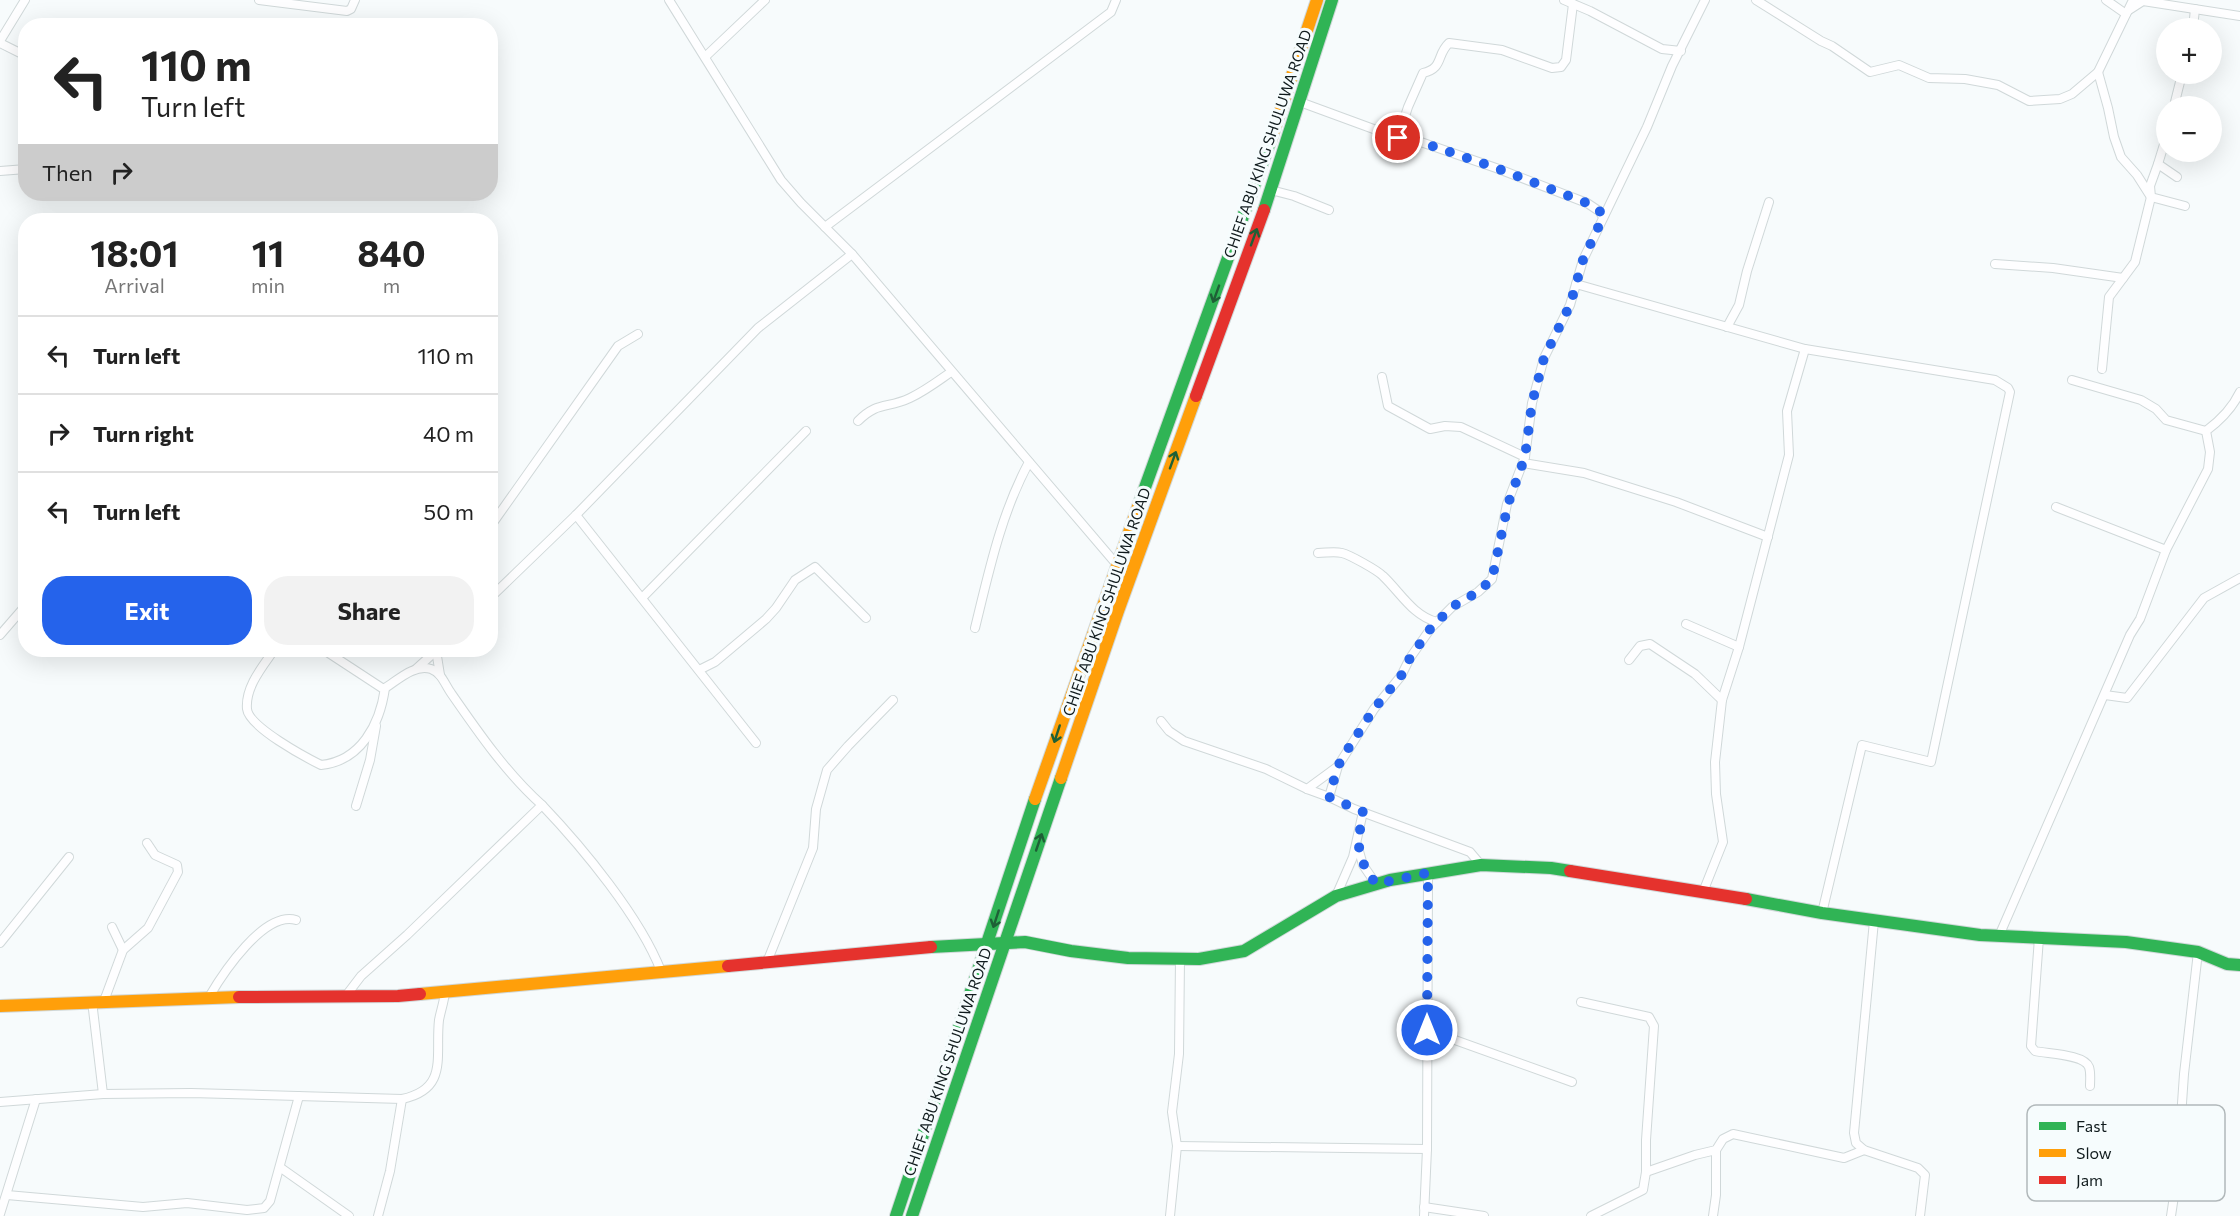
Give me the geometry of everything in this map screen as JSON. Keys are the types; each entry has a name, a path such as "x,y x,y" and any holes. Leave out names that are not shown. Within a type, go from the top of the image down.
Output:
{"street":[{"path":"18,52 0,42 25,0"},
{"path":"259,0 347,11 351,9 355,0"},
{"path":"669,0 781,180 852,254 1118,566"},
{"path":"705,57 765,0"},
{"path":"825,227 1111,12 1116,0"},
{"path":"896,1216 1063,716 1290,87 1317,0"},
{"name":"CHIEF ABU KING SHULUWA ROAD","path":"912,1216 1114,622 1271,190 1332,0"},
{"path":"1564,0 1662,49 1681,51"},
{"path":"1329,797 1338,766 1374,709 1401,676 1428,631 1452,607 1478,592 1492,579 1508,504 1524,460 1532,403 1544,358 1570,305 1583,260 1647,127 1672,66 1705,0"},
{"path":"1756,0 1870,72 1899,65 1929,78 1965,79 1998,85 2029,101 2060,99 2072,94 2098,72 2133,0"},
{"path":"2106,0 2127,12"},
{"path":"2127,12 2144,1 2240,16"},
{"path":"1398,138 1423,73 1438,65 1443,48 1449,43 1502,50 1552,68 1561,67 1566,60 1574,4"},
{"path":"2194,18 2195,9"},
{"path":"1662,49 1672,66"},
{"path":"2098,72 2121,157 2151,197 2186,206"},
{"path":"1300,102 1398,138 1415,140 1517,176 1587,203 1599,210 1603,217"},
{"path":"2102,369 2109,297 2135,262 2151,197 2150,186 2158,164 2177,177"},
{"path":"0,171 18,170"},
{"path":"1271,190 1294,195 1329,210"},
{"path":"1726,327 1739,305 1769,202"},
{"path":"498,590 576,515 758,328 852,254"},
{"path":"1995,264 2064,269 2123,278"},
{"path":"1576,284 1805,349 1995,380 2008,388 2010,392 1931,762 1862,745 1822,913"},
{"path":"498,515 611,354 618,346 638,334"},
{"path":"1703,892 1724,842 1716,794 1715,762 1722,700 1739,647 1789,455 1787,411 1805,349"},
{"path":"1190,365 1205,371"},
{"path":"858,421 871,409 913,397 951,372"},
{"path":"1382,377 1388,406 1422,426 1430,429 1445,426 1461,428 1524,460 1584,473 1676,502 1768,537"},
{"path":"2072,380 2141,400 2156,409 2166,420 2206,431"},
{"path":"2206,431 2222,419 2240,392"},
{"path":"642,598 806,431"},
{"path":"1999,936 2130,635 2140,618 2166,550 2208,469 2210,452 2206,431"},
{"path":"975,628 996,543 1018,482 1029,462"},
{"path":"2056,507 2166,550"},
{"path":"576,515 756,743"},
{"path":"1318,554 1344,553 1376,570 1426,619 1437,622"},
{"path":"699,670 716,662 766,619 795,580 815,567 866,618"},
{"path":"2105,695 2127,698 2204,598 2240,578"},
{"path":"0,634 18,614"},
{"path":"1426,619 1428,631"},
{"path":"1686,624 1739,647"},
{"path":"1629,660 1640,646 1650,644 1695,674 1722,700"},
{"path":"269,657 258,672 249,695 247,708 253,720 262,728 321,765 341,761 353,753 377,723"},
{"path":"334,657 379,687 386,688 416,669 429,657"},
{"path":"437,657 440,675"},
{"path":"416,669 429,668 440,675 481,735 520,784 542,805 607,883 652,949 661,971"},
{"path":"356,806 370,760 386,688"},
{"path":"767,962 813,848 816,809 827,770 893,700"},
{"path":"1161,721 1169,732 1184,741 1266,769 1363,812 1470,852 1481,866"},
{"path":"1307,789 1338,766"},
{"path":"345,997 361,976 542,805"},
{"path":"1336,896 1357,844 1363,812"},
{"path":"103,1094 98,1001 123,951 148,928 178,872 177,865 155,855 147,843"},
{"path":"1357,844 1363,865 1376,884"},
{"path":"0,943 69,857"},
{"path":"0,1006 208,997 398,996 906,948 1005,942 1025,942 1071,951 1128,958 1208,958 1244,951 1336,896 1376,884 1428,873 1481,866 1551,868 1822,913 1980,935 2126,942 2198,952 2227,964 2240,965"},
{"path":"1428,873 1427,1149 1424,1212 1484,1216"},
{"path":"208,997 258,932 280,920 296,920"},
{"path":"1874,921 1854,1133 1856,1143 1864,1150 1918,1168 1925,1175 1920,1216"},
{"path":"112,927 123,951"},
{"path":"2039,938 2031,1046 2035,1051 2072,1056 2086,1062 2089,1065 2090,1086"},
{"path":"2182,1105 2198,952"},
{"path":"1170,1216 1177,1146 1172,1112 1179,1054 1180,959"},
{"path":"0,1102 103,1094 191,1093 402,1099 421,1094 436,1072 439,1020 445,992"},
{"path":"1581,1002 1649,1017 1654,1026 1646,1173 1643,1190 1591,1216"},
{"path":"1427,1030 1572,1082"},
{"path":"7,1196 143,1207 187,1203 264,1208 270,1202 281,1168 299,1096"},
{"path":"0,1214 36,1099"},
{"path":"378,1216 390,1171 402,1099"},
{"path":"1713,1216 1716,1195 1716,1150 1723,1139 1733,1134 1844,1158 1864,1150"},
{"path":"1177,1146 1427,1149"},
{"path":"1646,1173 1695,1155 1716,1150"},
{"path":"281,1168 349,1216"},
{"path":"2171,1216 2173,1201"}],"traffic: fast":[{"path":"1264,210 1332,0"},
{"path":"1139,504 1271,139"},
{"path":"912,1216 1061,778"},
{"path":"896,1216 1035,799"},
{"path":"931,947 1025,942 1071,951 1128,958 1199,959 1244,951 1336,896 1390,880 1481,865 1570,871"},
{"path":"1746,899 1822,913 1980,935 2126,942 2198,952 2227,964 2240,965"}],"traffic: slow":[{"path":"1271,139 1317,0"},
{"path":"1061,778 1118,611 1196,396"},
{"path":"1035,799 1139,504"},
{"path":"420,994 728,966"},
{"path":"0,1006 239,997"}],"traffic: jam":[{"path":"1196,396 1264,210"},
{"path":"1570,871 1746,899"},
{"path":"728,966 931,947"},
{"path":"239,997 420,994"}],"route":[{"path":"1398,138 1415,140 1515,175 1587,203 1599,210 1603,217 1583,260 1570,305 1544,358 1532,403 1525,457 1508,504 1495,573 1487,585 1452,607 1431,628 1410,658 1401,676 1374,709 1346,752 1338,766 1329,797 1363,812 1357,844 1363,865 1376,884 1428,873 1427,1030"}]}
